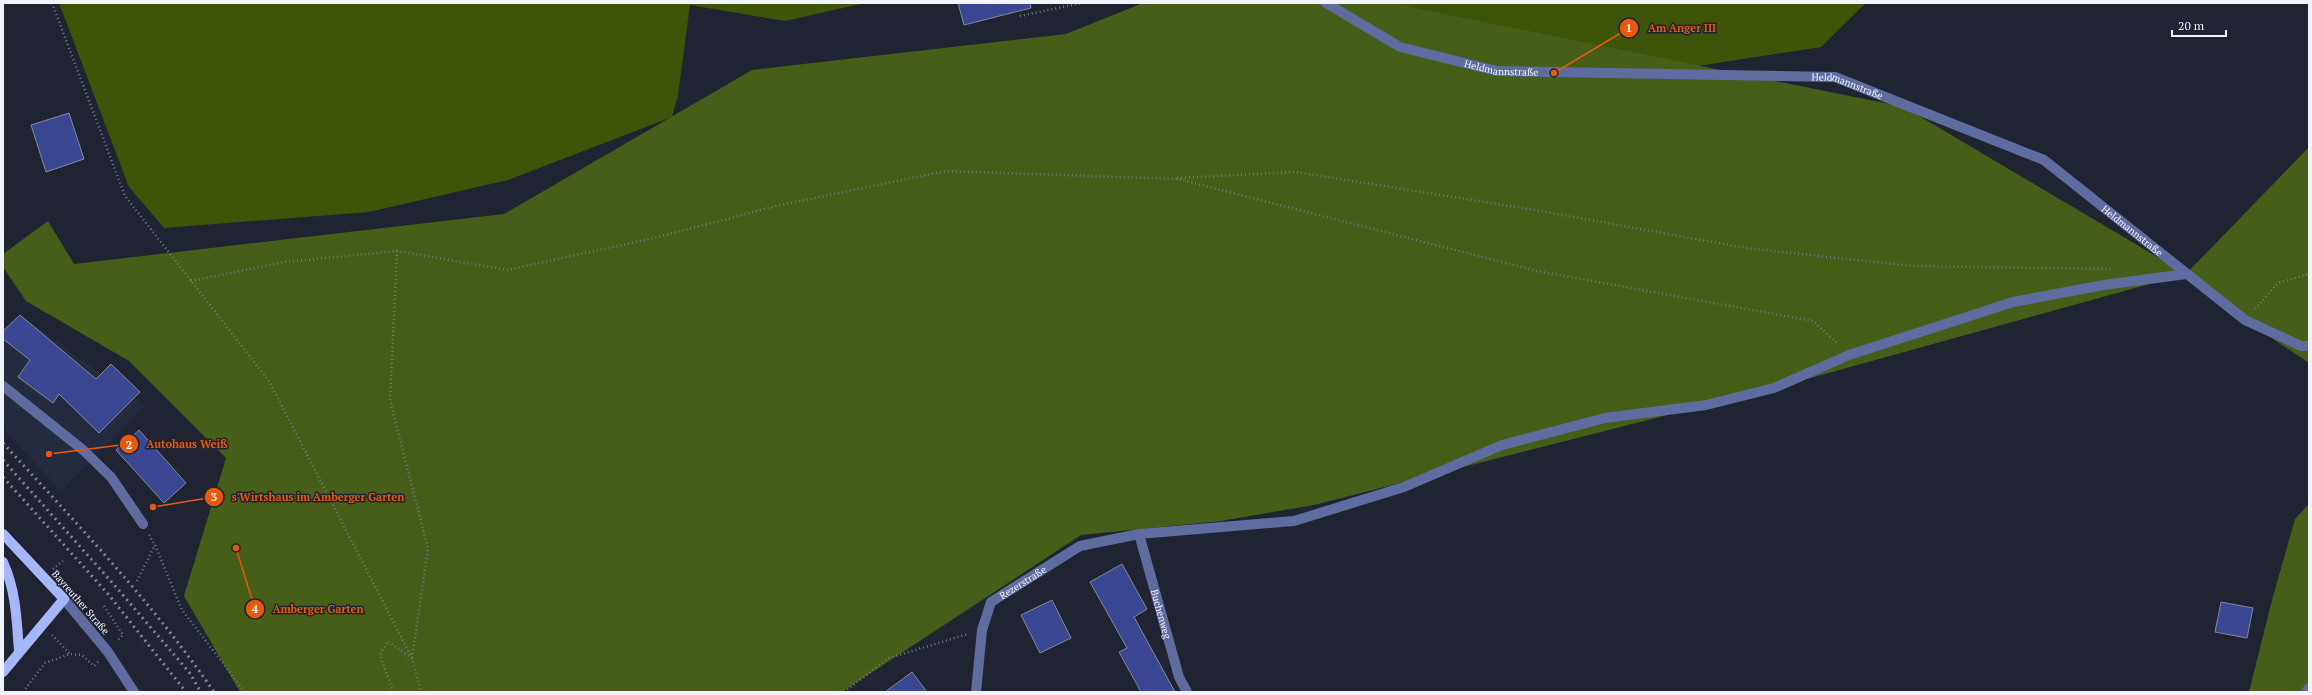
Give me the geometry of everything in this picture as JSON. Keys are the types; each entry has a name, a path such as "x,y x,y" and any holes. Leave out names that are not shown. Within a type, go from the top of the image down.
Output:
{"main road":[{"name":"Bayreuther Straße","path":"3,534 64,599"},
{"path":"3,562 10,576 14,598 19,652"},
{"path":"3,672 64,599"}],"street":[{"name":"Heldmannstraße","path":"1326,3 1400,47 1497,71 1835,77 2044,160 2245,320 2301,346 2309,346"},
{"name":"Rezerstraße","path":"976,692 982,630 991,602 1017,584 1080,546 1139,534 1294,521 1404,487 1502,445 1605,418 1706,405 1774,388 1850,355 2012,302 2104,285 2186,274"},
{"path":"3,386 83,450 111,477 143,524"},
{"name":"Buchenweg","path":"1139,534 1179,677 1187,692"},
{"name":"Bayreuther Straße","path":"64,599 108,652 134,692"},
{"path":"2306,692 2309,688"}],"path":[{"path":"52,3 125,196 269,381 412,658 421,692"},
{"path":"1020,16 1082,3"},
{"path":"191,280 285,262 397,251 507,270 654,238 776,206 946,170 1178,179 1537,271 1813,321 1850,355"},
{"path":"1159,179 1296,172 1535,210 1746,248 1912,266 2112,269"},
{"path":"397,251 390,400 428,549 412,658"},
{"path":"2245,320 2278,283 2309,274"},
{"path":"137,581 156,545 182,610 245,692"},
{"path":"23,692 45,663 70,654 82,655 94,666 108,652 123,635 104,606"},
{"path":"844,692 889,658 982,630"},
{"path":"393,692 380,655 388,641 412,658"}],"shaded area":[{"path":"20,315 145,406 61,491 3,428 3,331"}],"green space":[{"path":"59,3 865,3 785,21 690,5 678,95 672,117 508,180 369,212 164,228 129,187"},
{"path":"1143,3 1390,3 1904,107 2186,274 1774,388 1314,505 1221,521 1081,535 842,692 240,692 184,596 226,458 129,361 26,301 3,267 3,254 48,221 74,264 504,214 752,70 1066,34"},
{"path":"1339,3 1866,3 1821,47 1492,98"},
{"path":"2309,147 2309,363 2245,320 2186,274"},
{"path":"2309,504 2309,692 2249,692 2272,600 2295,519"}],"building":[{"path":"958,3 1030,3 1031,8 964,25"},
{"path":"69,113 84,159 46,172 31,125"},
{"path":"20,315 96,379 111,364 140,392 99,433 59,394 53,403 18,377 30,360 3,339 3,331"},
{"path":"139,430 186,483 164,503 116,450"},
{"path":"1122,564 1147,609 1134,617 1175,692 1141,692 1119,652 1127,648 1090,582"},
{"path":"1052,600 1071,638 1040,653 1021,615"},
{"path":"2221,602 2253,608 2247,638 2215,632"},
{"path":"912,672 927,692 885,692"}],"railway":[{"path":"3,443 86,533 140,595 166,627 214,692"},
{"path":"3,460 189,672 201,692"},
{"path":"3,477 108,594 186,692"}],"place":[{"name":"Am Anger III","path":"1554,73"},
{"name":"Autohaus Weiß","path":"49,454"},
{"name":"s'Wirtshaus im Amberger Garten","path":"153,507"},
{"name":"Amberger Garten","path":"236,548"}]}
